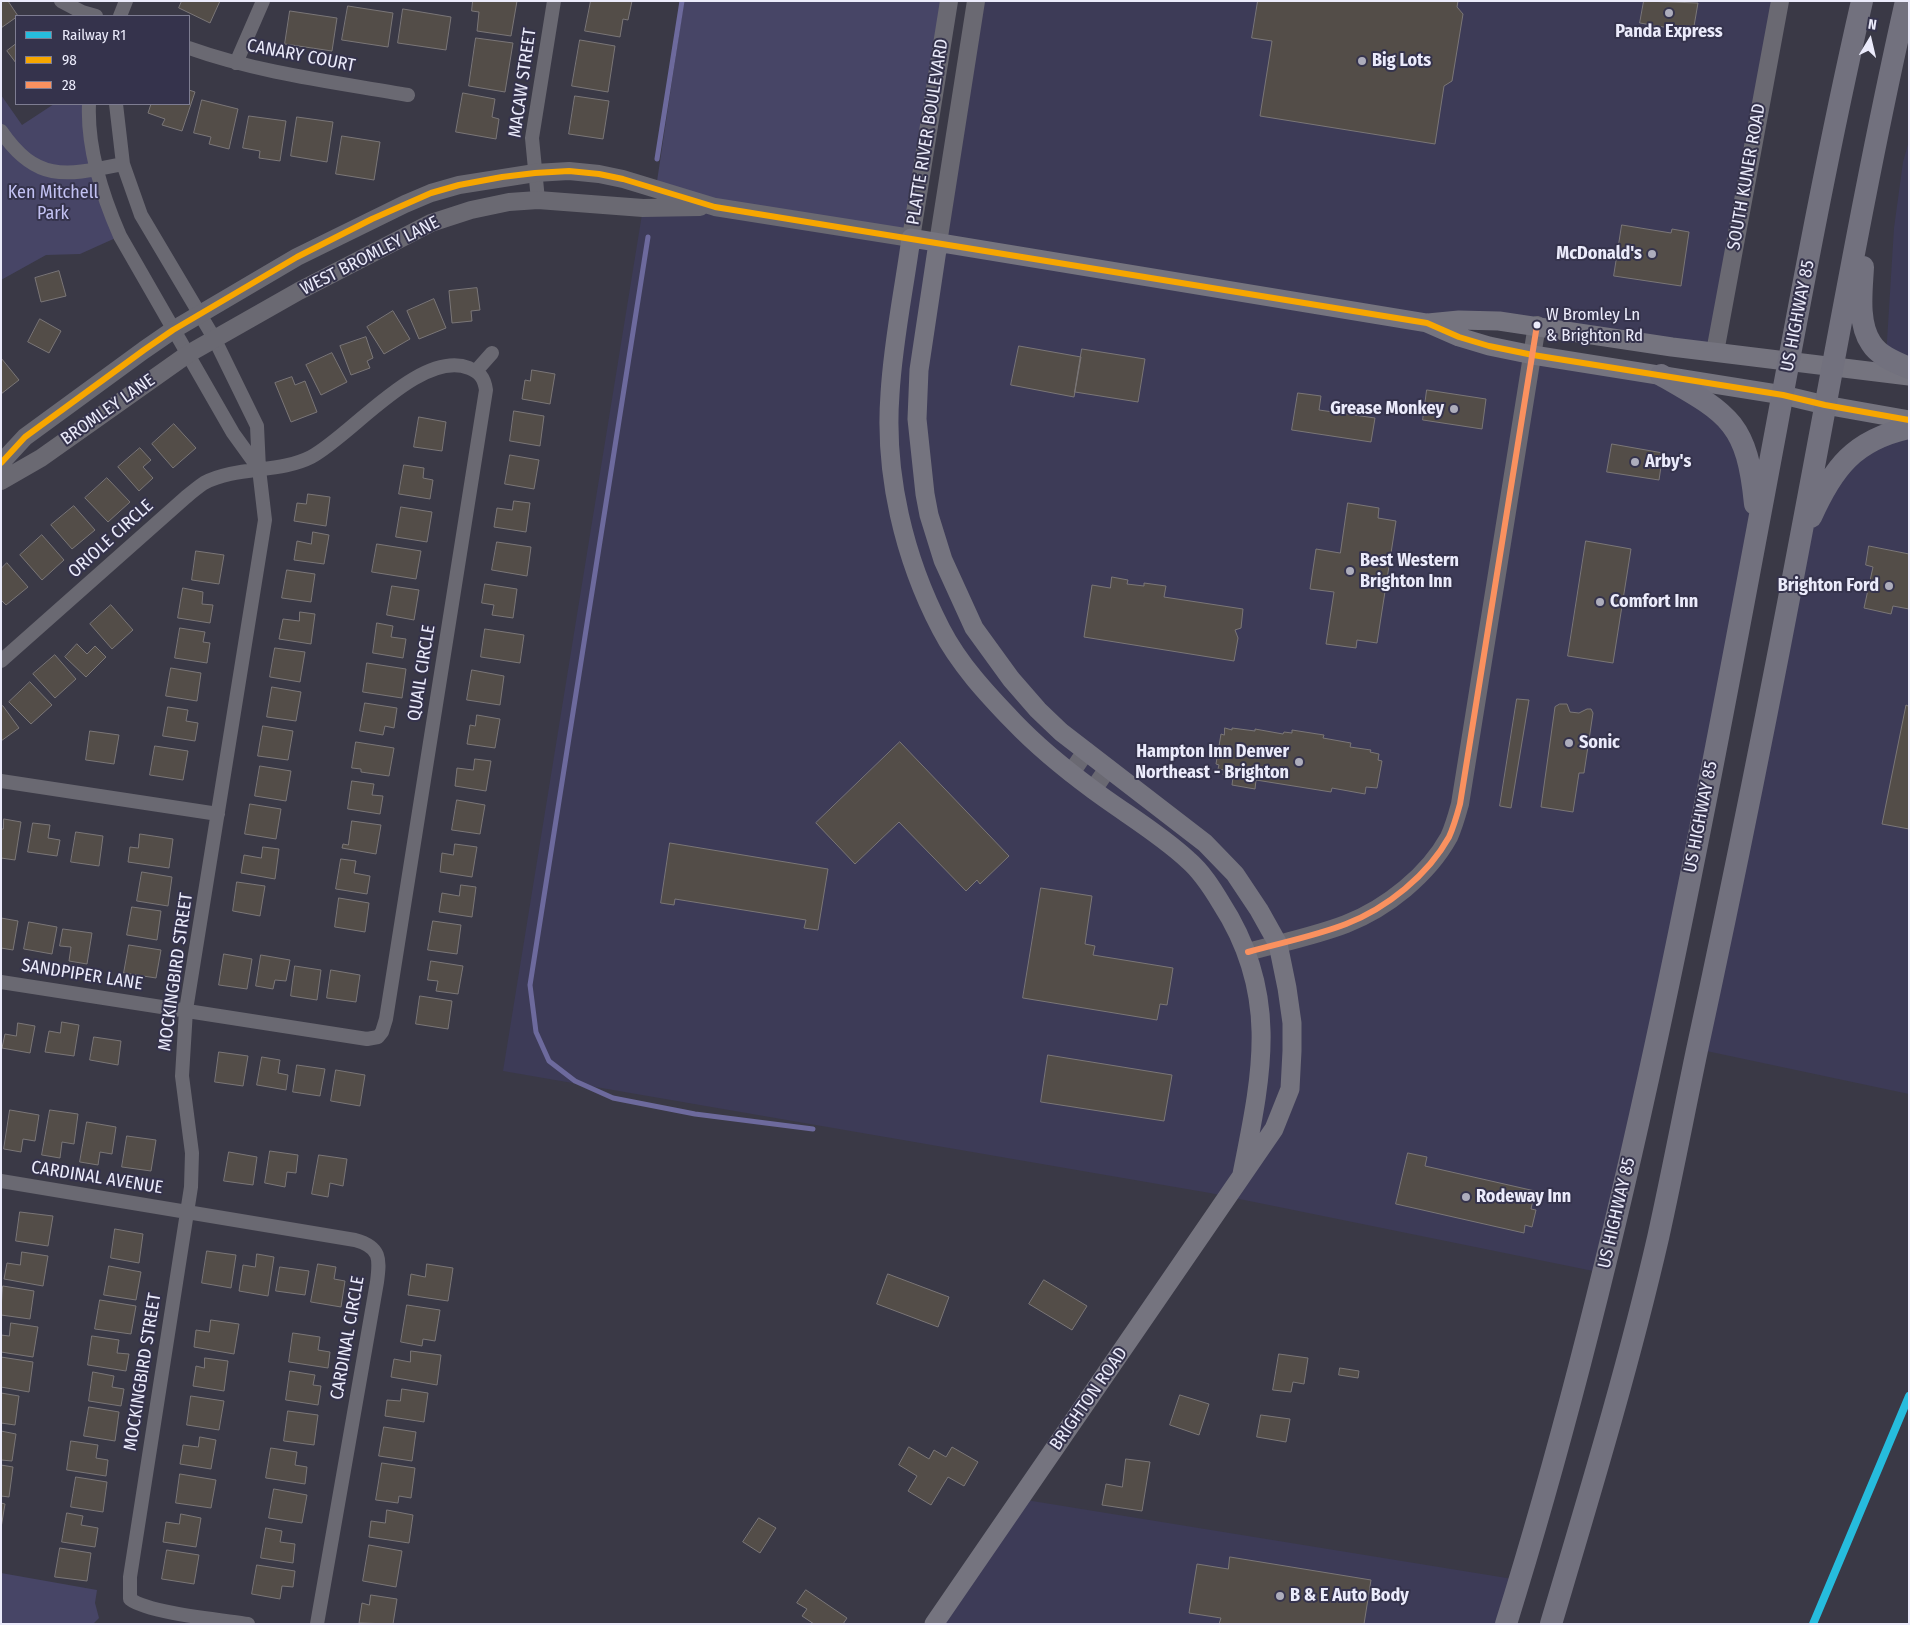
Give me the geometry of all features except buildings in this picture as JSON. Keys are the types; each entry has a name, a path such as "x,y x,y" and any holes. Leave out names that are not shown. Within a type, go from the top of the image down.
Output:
{"highway":[{"name":"US HIGHWAY 85","path":"1506,1624 1586,1342 1622,1196 1670,976 1846,72 1862,1"},
{"path":"1550,1624 1610,1419 1657,1240 1724,928 1798,551 1832,365 1906,1"},
{"path":"1872,166 1862,301 1865,327 1871,343 1881,353 1909,368"},
{"path":"1661,375 1718,409 1739,434 1750,465 1758,529"},
{"path":"1798,551 1817,504 1847,458 1870,441 1909,428"}],"main road":[{"name":"WEST BROMLEY LANE","path":"911,238 1427,323 1474,342 1533,355 1783,395 1825,405 1909,420"},
{"name":"PLATTE RIVER BOULEVARD","path":"911,238 893,358 889,408 891,453 896,497 909,551 941,630 964,666 1033,741 1093,790 1134,818 1189,861 1208,883 1230,917 1248,952"},
{"name":"PLATTE RIVER BOULEVARD","path":"938,242 920,363 917,402 919,456 929,515 950,578 974,628 1010,679 1061,732 1205,843 1235,874 1259,910 1278,944"},
{"name":"WEST BROMLEY LANE","path":"1427,323 1478,320 1537,326 1789,362 1832,365 1909,376"},
{"name":"BRIGHTON ROAD","path":"934,1624 1274,1129 1290,1089 1292,1051 1292,1023 1278,944"},
{"name":"BRIGHTON ROAD","path":"1242,1174 1261,1068 1259,994 1248,952"}],"street":[{"path":"61,1 82,12 92,15"},
{"path":"120,15 126,1"},
{"path":"236,63 263,1"},
{"name":"MACAW STREET","path":"538,200 532,138 554,1"},
{"name":"PLATTE RIVER BOULEVARD","path":"911,238 950,1"},
{"name":"PLATTE RIVER BOULEVARD","path":"938,242 976,1"},
{"name":"SOUTH KUNER ROAD","path":"1715,352 1780,1"},
{"name":"CANARY COURT","path":"190,48 273,72 408,95"},
{"name":"MOCKINGBIRD STREET","path":"89,105 91,134 97,170 107,205 120,236 233,433 259,470"},
{"name":"MOCKINGBIRD STREET","path":"116,105 123,164 140,215 214,338 257,426 259,470 265,520 186,1010 182,1076 192,1153 191,1187 130,1578 130,1599 141,1606 155,1609 248,1624"},
{"path":"1,131 22,157 37,166 51,171 83,173 123,164"},
{"name":"WEST BROMLEY LANE","path":"200,315 297,257 405,204 431,193 459,185 535,173 569,171 599,174 623,179 716,207 911,238"},
{"name":"WEST BROMLEY LANE","path":"214,338 299,291 431,223 470,210 509,202 538,200 643,208 716,207"},
{"name":"BROMLEY LANE","path":"1,463 26,436 144,350 200,315"},
{"path":"1248,952 1346,924 1384,904 1403,890 1428,866 1449,836 1460,804 1537,326"},
{"name":"BROMLEY LANE","path":"1,481 41,458 188,354 214,338"},
{"path":"259,470 294,463 311,457 328,446 405,383 447,366 457,365 476,371 492,353"},
{"name":"QUAIL CIRCLE","path":"186,1010 367,1039 378,1037 382,1032 386,1019 486,390 483,376 476,371"},
{"name":"ORIOLE CIRCLE","path":"1,661 204,483 218,478 259,470"},
{"path":"1071,773 1086,751"},
{"path":"1093,790 1108,768"},
{"path":"1,780 218,814"},
{"name":"SANDPIPER LANE","path":"1,982 186,1010"},
{"name":"CARDINAL AVENUE","path":"1,1181 187,1212"},
{"name":"CARDINAL CIRCLE","path":"187,1212 364,1242 374,1249 378,1258 377,1282 318,1624"}],"shaded area":[{"path":"976,1 1780,1 1715,352 1428,323 1661,375 1727,418 1758,529 1603,1273 1210,1193 503,1071 643,208 715,207 938,242"},
{"path":"1909,141 1909,368 1886,357 1894,228 1903,162"},
{"path":"1909,428 1909,1094 1697,1049 1798,551 1835,475"},
{"path":"1020,1499 1519,1580 1506,1624 934,1624"}],"green space":[{"path":"684,1 949,1 911,238 656,188"},
{"name":"Ken Mitchell Park","path":"1,95 22,125 52,105 89,105 91,134 120,236 80,254 46,255 1,280"},
{"path":"1,1573 97,1590 95,1603 99,1618 93,1624 1,1624"}],"waterway":[{"path":"657,159 682,1"},
{"path":"648,237 530,985 536,1032 549,1061 575,1081 613,1098 695,1114 813,1129"}],"rail line":[{"name":"R1","path":"1813,1624 1909,1396"}],"transit line":[{"name":"98","path":"1,463 25,437 144,350 173,330 297,257 372,219 431,193 459,185 502,177 569,171 623,179 715,207 1427,323 1459,337 1489,346 1533,355 1783,395 1825,405 1909,420"},
{"name":"28","path":"1248,952 1310,936 1346,924 1376,909 1405,889 1418,877 1430,864 1449,837 1460,804 1537,325"}],"place":[{"name":"Panda Express","path":"1669,13"},
{"name":"Big Lots","path":"1362,61"},
{"name":"McDonald's","path":"1652,254"},
{"name":"W Bromley Ln & Brighton Rd","path":"1537,325"},
{"name":"Grease Monkey","path":"1454,409"},
{"name":"Arby's","path":"1635,462"},
{"name":"Best Western Brighton Inn","path":"1350,571"},
{"name":"Brighton Ford","path":"1889,586"},
{"name":"Comfort Inn","path":"1600,602"},
{"name":"Sonic","path":"1569,743"},
{"name":"Hampton Inn Denver Northeast - Brighton","path":"1299,762"},
{"name":"Rodeway Inn","path":"1466,1197"},
{"name":"B & E Auto Body","path":"1280,1596"}]}
